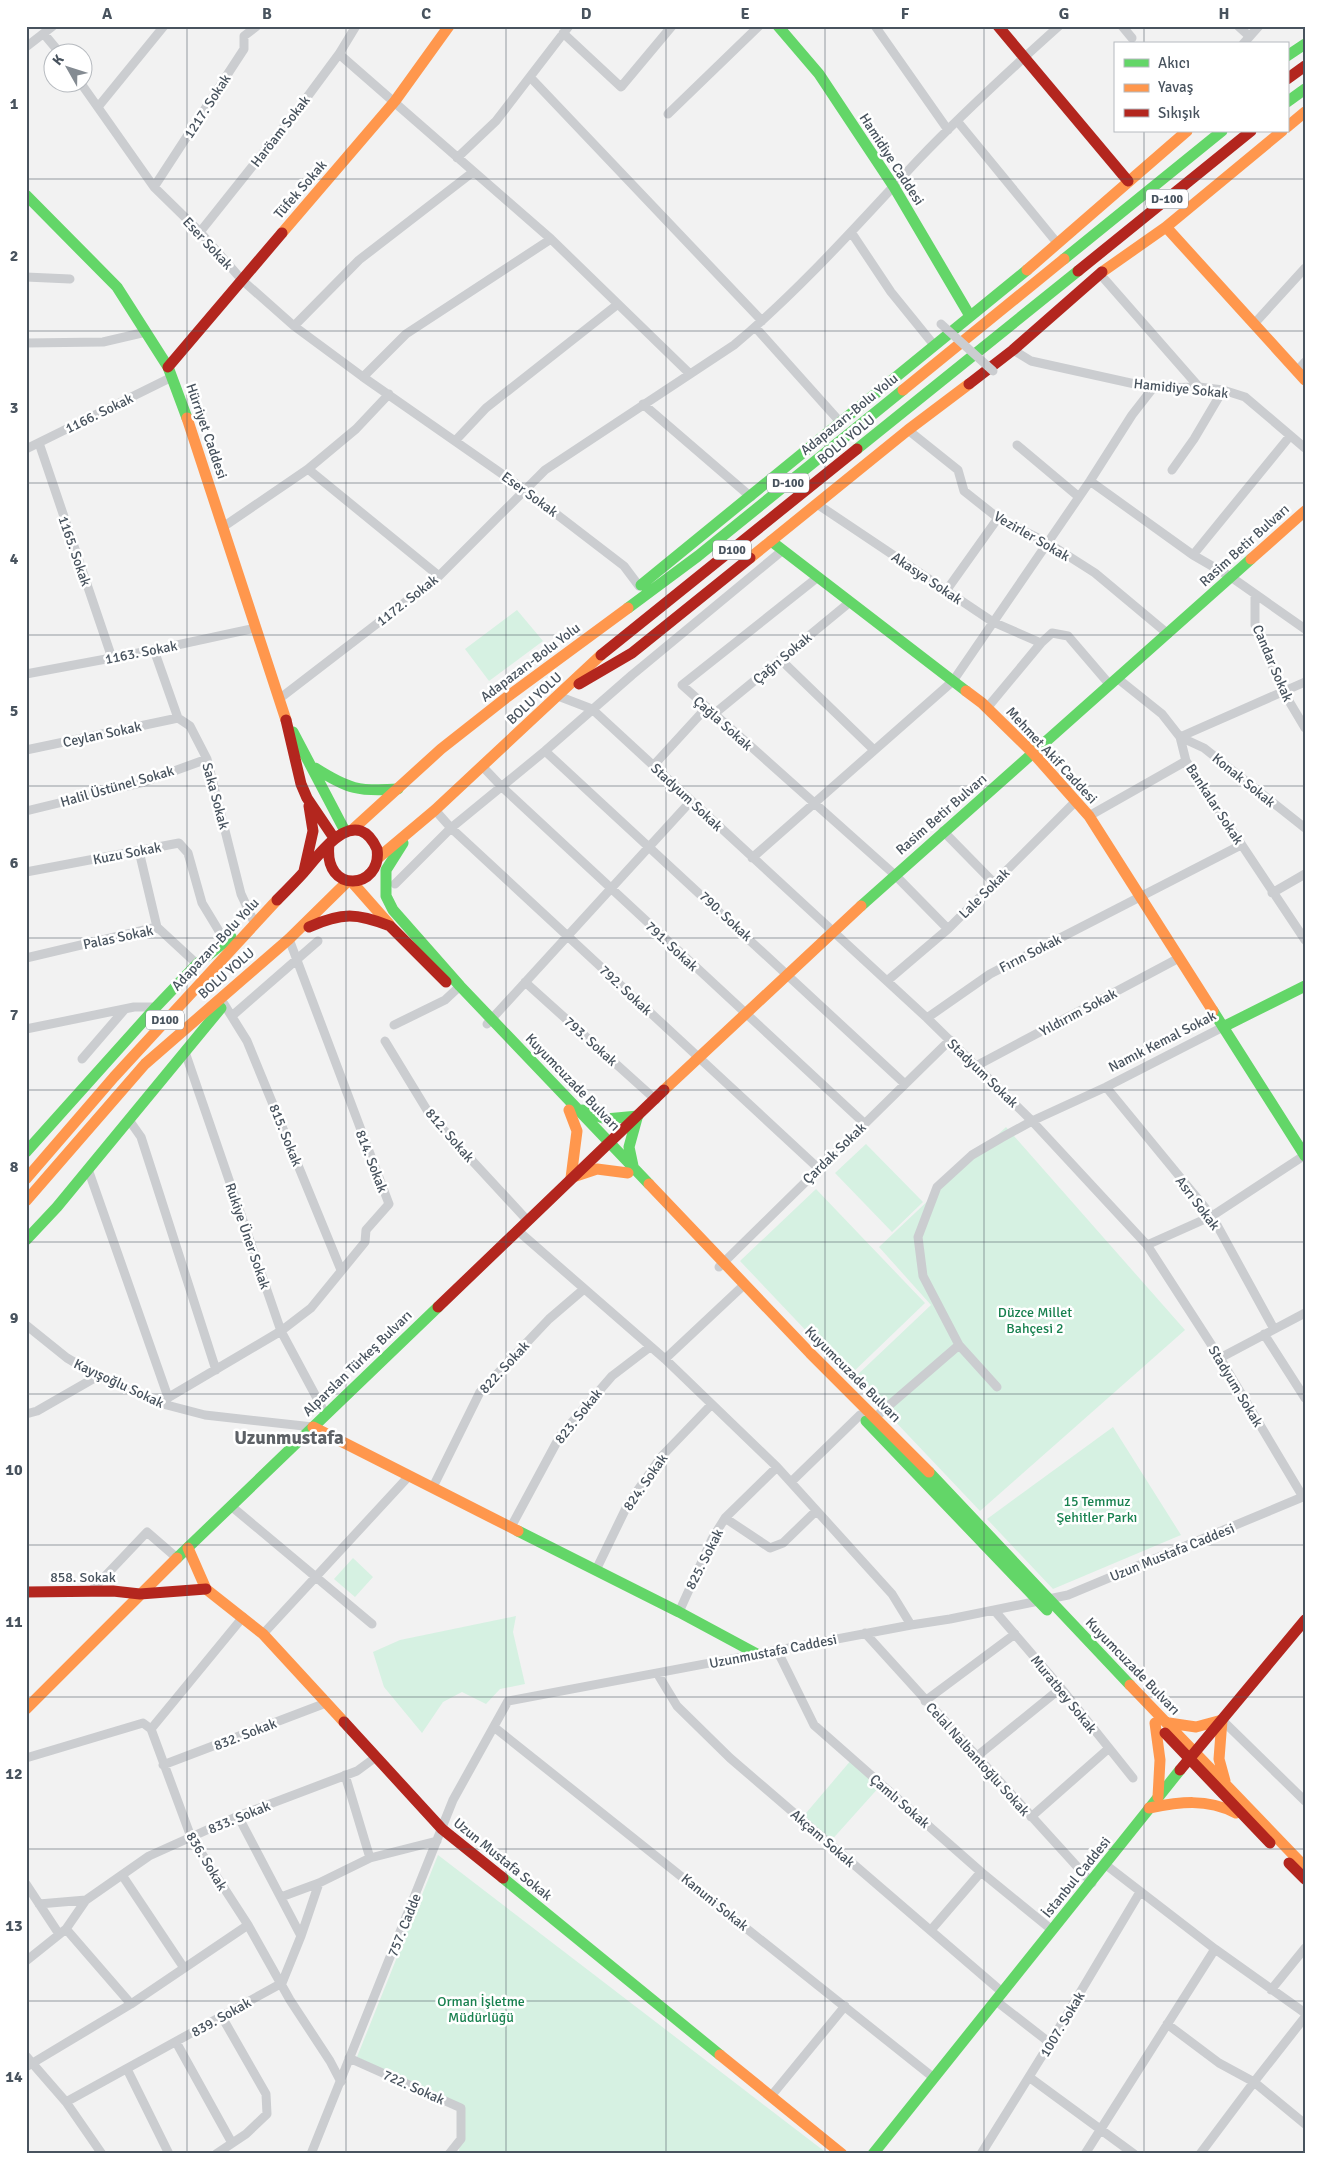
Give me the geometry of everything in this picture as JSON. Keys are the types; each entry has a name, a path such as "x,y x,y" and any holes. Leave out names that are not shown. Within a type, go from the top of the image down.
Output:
{"main road":[{"name":"Tüfek Sokak","path":"170,372 242,280 395,102 449,26"},
{"name":"Hamidiye Caddesi","path":"778,26 819,74 894,187 970,316"},
{"path":"998,26 1128,181"},
{"path":"1288,55 1305,44"},
{"path":"1288,78 1305,66"},
{"path":"1288,101 1305,89"},
{"path":"1288,126 1305,112"},
{"path":"507,697 639,586 751,497 1058,244 1186,132"},
{"path":"1062,260 1112,207 1197,132"},
{"name":"Adapazarı-Bolu Yolu","path":"26,1179 69,1126 254,922 303,874 331,841 349,830 398,789 441,749 507,697 698,556 1221,132"},
{"name":"BOLU YOLU","path":"378,858 435,810 595,660 1250,132"},
{"path":"1083,268 1229,170 1281,132"},
{"path":"558,696 632,653 908,430 1013,350 1100,274 1166,227 1281,132"},
{"name":"Hürriyet Caddesi","path":"26,195 117,287 170,372 286,718 301,784 331,841"},
{"path":"1166,227 1301,375"},
{"name":"Rasim Betir Bulvarı","path":"606,1144 656,1100 833,931 943,831 1114,682 1305,511"},
{"name":"Mehmet Akif Caddesi","path":"771,541 987,708 1033,753 1076,801 1089,816 1305,1156"},
{"name":"Hürriyet Caddesi","path":"286,718 349,830"},
{"path":"313,767 344,787 363,792 398,789"},
{"path":"301,784 312,816 313,838 303,874"},
{"path":"349,830 360,831 374,842 378,858"},
{"path":"386,896 386,870 410,832"},
{"path":"331,841 327,860 330,868 335,874 350,881"},
{"name":"D100","path":"350,881 365,877 371,872 378,858"},
{"name":"Kuyumcuzade Bulvarı","path":"371,872 393,910 457,988 1193,1756 1248,1820 1305,1879"},
{"name":"BOLU YOLU","path":"26,1201 145,1064 251,972 350,881"},
{"name":"Kuyumcuzade Bulvarı","path":"350,881 390,926 457,988"},
{"path":"291,936 331,916 351,914 390,926"},
{"path":"28,1148 197,964 225,941 254,922"},
{"path":"26,1240 88,1169 251,972"},
{"name":"Namık Kemal Sokak","path":"1224,1027 1305,986"},
{"path":"573,1109 606,1119 638,1116 629,1140 628,1155 632,1171 597,1169 572,1178 577,1132 573,1109"},
{"name":"Alparslan Türkeş Bulvarı","path":"26,1709 140,1594 606,1144"},
{"name":"Kuyumcuzade Bulvarı","path":"742,1286 860,1415 872,1421"},
{"path":"313,1427 596,1570 757,1654"},
{"path":"188,1548 206,1590"},
{"name":"858. Sokak","path":"26,1592 91,1591 140,1594 206,1590"},
{"name":"Uzun Mustafa Sokak","path":"206,1590 263,1634 442,1829 772,2095 842,2154"},
{"name":"İstanbul Caddesi","path":"873,2154 1052,1930 1092,1883 1158,1797 1305,1620"},
{"path":"1158,1797 1162,1774 1160,1722 1187,1729 1205,1726 1222,1720 1219,1759 1226,1783"},
{"name":"Kuyumcuzade Bulvarı","path":"1193,1756 1226,1783 1305,1868"},
{"path":"1150,1808 1201,1800 1216,1803 1248,1820"}],"street":[{"path":"26,47 53,26"},
{"path":"98,107 164,26"},
{"name":"1217. Sokak","path":"154,187 244,49 244,36 257,26"},
{"path":"457,158 496,120 566,30 621,87 672,26"},
{"path":"668,114 759,26"},
{"path":"875,26 948,130"},
{"name":"1172. Sokak","path":"279,699 439,576 545,470 734,345 762,321 851,232 948,130 1059,26"},
{"path":"1122,26 1132,38"},
{"path":"1238,26 1249,36"},
{"path":"1244,42 1259,26"},
{"name":"Haröam Sokak","path":"200,232 339,54 352,28"},
{"path":"44,34 51,42"},
{"path":"339,54 552,239 689,373"},
{"path":"530,77 762,321"},
{"name":"Eser Sokak","path":"87,92 154,187 200,232 242,280 294,326 363,377 525,490 624,566 639,586"},
{"path":"958,122 1058,244"},
{"path":"294,326 359,260 473,172"},
{"path":"851,232 891,292 934,345"},
{"path":"363,377 406,334 552,239"},
{"path":"1254,324 1305,268"},
{"path":"1100,274 1199,387"},
{"path":"26,277 70,279"},
{"path":"455,441 486,408 618,304"},
{"path":"941,324 993,371"},
{"path":"755,327 841,423"},
{"path":"26,343 103,342 146,332"},
{"name":"Hamidiye Sokak","path":"1013,350 1032,361 1153,388 1199,387 1223,390 1245,397 1305,448"},
{"path":"1301,375 1305,362"},
{"name":"1166. Sokak","path":"26,449 170,372"},
{"path":"752,858 953,681 1090,481 1132,416 1153,388"},
{"path":"1172,470 1194,439 1223,390"},
{"path":"223,527 308,469 356,429 389,394"},
{"path":"643,404 751,497"},
{"name":"Vezirler Sokak","path":"908,430 958,470 964,491 998,518 1048,543 1095,573 1168,634"},
{"path":"1193,555 1290,436"},
{"name":"1165. Sokak","path":"39,443 112,658"},
{"path":"1017,445 1079,497"},
{"path":"308,469 439,576"},
{"path":"1090,481 1193,555 1231,577 1305,630"},
{"name":"Akasya Sokak","path":"817,504 993,622 1041,643"},
{"path":"946,590 998,518"},
{"path":"395,884 451,828 783,550"},
{"name":"Çağla Sokak","path":"818,577 682,685 895,875 948,930"},
{"name":"Candar Sokak","path":"1255,594 1255,625 1283,691 1305,728"},
{"name":"Çağrı Sokak","path":"714,714 850,602"},
{"name":"1163. Sokak","path":"26,674 154,650 256,628"},
{"name":"Bankalar Sokak","path":"1041,643 1052,634 1068,636 1114,682 1162,714 1180,737 1186,761 1305,940"},
{"path":"987,708 1041,643"},
{"name":"Saka Sokak","path":"154,650 178,718 190,726 207,759 241,894 254,922"},
{"path":"781,660 874,750"},
{"path":"1180,737 1305,682"},
{"path":"558,696 592,709"},
{"path":"653,766 707,707"},
{"name":"Stadyum Sokak","path":"592,709 950,1040 1032,1121 1147,1246 1220,1358 1304,1497"},
{"name":"Ceylan Sokak","path":"26,750 178,718"},
{"name":"Konak Sokak","path":"1180,737 1204,748 1305,828"},
{"name":"790. Sokak","path":"545,751 905,1084"},
{"name":"Halil Üstünel Sokak","path":"26,811 141,783 207,759"},
{"path":"1089,816 1186,761"},
{"name":"791. Sokak","path":"482,766 502,787 864,1124"},
{"path":"489,1022 692,801"},
{"name":"Lale Sokak","path":"887,981 948,930 1076,801"},
{"name":"792. Sokak","path":"435,810 451,828 818,1168"},
{"path":"943,831 994,884"},
{"name":"Kuzu Sokak","path":"26,872 178,843 188,853 202,903 225,941"},
{"name":"Fırın Sokak","path":"927,1018 990,974 1241,845"},
{"path":"139,851 157,927"},
{"path":"1272,893 1305,874"},
{"name":"Palas Sokak","path":"26,958 157,927 197,964"},
{"name":"814. Sokak","path":"159,1403 281,1331 310,1308 365,1242 366,1230 389,1204 296,960 291,936"},
{"path":"232,1016 318,941"},
{"name":"Yıldırım Sokak","path":"976,1066 1180,958"},
{"name":"793. Sokak","path":"526,982 656,1100"},
{"path":"394,1024 445,1000 457,988"},
{"name":"815. Sokak","path":"224,1004 247,1041 341,1270"},
{"path":"26,1029 125,1008 156,1007"},
{"path":"82,1059 125,1008"},
{"name":"Namık Kemal Sokak","path":"997,1388 959,1344 923,1276 918,1237 937,1186 972,1156 1032,1121 1106,1087 1224,1027"},
{"name":"812. Sokak","path":"385,1040 430,1115 527,1220"},
{"name":"Çardak Sokak","path":"721,1264 950,1040"},
{"name":"Rukiye Üner Sokak","path":"185,1052 281,1331 326,1414"},
{"name":"Asrı Sokak","path":"1106,1087 1212,1216 1274,1329"},
{"path":"129,1120 141,1138 216,1370"},
{"path":"1147,1246 1212,1216 1305,1156"},
{"path":"88,1169 168,1397"},
{"path":"517,1230 664,1359 778,1467 892,1594 911,1624"},
{"path":"664,1359 742,1286"},
{"name":"822. Sokak","path":"432,1487 480,1392 548,1319 584,1290"},
{"path":"1220,1358 1305,1313"},
{"name":"Kayışoğlu Sokak","path":"26,1325 67,1358 98,1376 159,1403 205,1415 313,1427"},
{"path":"1264,1334 1305,1398"},
{"path":"872,1421 959,1344"},
{"name":"823. Sokak","path":"511,1527 560,1436 612,1376 650,1347"},
{"path":"26,1414 37,1411 98,1376"},
{"name":"824. Sokak","path":"596,1570 628,1504 661,1457 711,1405"},
{"path":"791,1482 860,1415"},
{"name":"825. Sokak","path":"678,1612 712,1539 725,1518 778,1467"},
{"path":"263,1634 409,1476"},
{"name":"Uzun Mustafa Caddesi","path":"1043,1599 1068,1595 1304,1497"},
{"path":"231,1506 372,1624"},
{"path":"725,1518 770,1548 783,1543 816,1511"},
{"path":"91,1591 147,1532 177,1558"},
{"name":"Uzunmustafa Caddesi","path":"508,1701 911,1624 950,1619 1043,1599"},
{"name":"Muratbey Sokak","path":"994,1610 1061,1688 1133,1778"},
{"path":"26,1758 143,1723 151,1729 243,1617"},
{"name":"Celal Nalbantoğlu Sokak","path":"865,1633 1092,1883"},
{"path":"925,1701 1015,1634"},
{"name":"Çamlı Sokak","path":"777,1650 814,1725 981,1872 1052,1930"},
{"name":"Akçam Sokak","path":"657,1673 677,1706 730,1758 931,1930 1050,2043"},
{"path":"976,1757 1061,1688"},
{"name":"757. Cadde","path":"311,2154 453,1800 508,1701"},
{"name":"832. Sokak","path":"163,1765 326,1703"},
{"path":"1222,1720 1305,1801"},
{"name":"Kanuni Sokak","path":"494,1727 934,2078"},
{"name":"836. Sokak","path":"151,1729 191,1837 248,1925 290,2000 330,2061 341,2082"},
{"path":"1031,1817 1108,1749"},
{"name":"833. Sokak","path":"26,1961 63,1931 86,1900 149,1856 238,1816 357,1771 376,1757"},
{"path":"346,1775 370,1858"},
{"path":"238,1816 301,1936"},
{"path":"281,1897 319,1883 370,1858 437,1841"},
{"path":"1106,1865 1271,1990 1305,2013"},
{"path":"931,1930 981,1872"},
{"path":"122,1875 184,1968"},
{"path":"282,1983 301,1936 319,1883"},
{"path":"26,1884 39,1904 130,2004"},
{"name":"1007. Sokak","path":"981,2154 1140,1892"},
{"path":"39,1904 86,1900"},
{"path":"102,2154 66,2102 28,2062 130,2004 248,1925"},
{"path":"1085,2154 1215,1948"},
{"path":"1271,1990 1305,1948"},
{"name":"839. Sokak","path":"66,2102 282,1983"},
{"path":"772,2095 845,2006"},
{"path":"216,2154 246,2134 267,2114 266,2094 222,2017"},
{"path":"1200,2154 1305,2018"},
{"path":"1167,2024 1219,2063 1254,2082 1305,2124"},
{"path":"176,2042 232,2143"},
{"name":"722. Sokak","path":"349,2058 461,2108 461,2139 452,2153"},
{"path":"127,2069 170,2154"},
{"path":"1029,2077 1134,2154"}],"green space":[{"path":"517,610 543,641 489,681 465,649"},
{"name":"Düzce Millet Bahçesi 2","path":"1006,1127 1185,1330 980,1511 854,1378 931,1305 879,1247"},
{"path":"866,1144 923,1202 892,1232 835,1173"},
{"path":"816,1189 925,1303 849,1376 740,1261"},
{"name":"15 Temmuz Şehitler Parkı","path":"1113,1427 1181,1535 1053,1589 987,1519"},
{"path":"353,1558 373,1577 355,1597 334,1579"},
{"path":"516,1616 513,1632 525,1684 500,1689 486,1704 462,1692 443,1702 422,1733 384,1687 373,1652 400,1640"},
{"path":"852,1759 881,1785 829,1843 801,1819"},
{"name":"Orman İşletme Müdürlüğü","path":"438,1855 828,2154 462,2154 459,2151 464,2108 357,2057"}],"traffic: fast":[{"path":"778,26 819,74 894,187 970,316"},
{"path":"1288,55 1305,44"},
{"path":"1288,101 1305,89"},
{"path":"1064,259 1221,132"},
{"path":"26,195 117,287 168,367 187,418"},
{"path":"641,585 1027,270"},
{"path":"857,449 1078,271"},
{"path":"628,608 698,556 903,390"},
{"path":"771,541 966,691"},
{"path":"861,906 1251,559"},
{"path":"293,732 345,831"},
{"path":"315,768 336,781 354,788 373,790 398,789"},
{"path":"386,896 386,870 403,843"},
{"path":"386,896 393,910 460,986 649,1184"},
{"path":"26,1152 156,1007 197,964 231,937"},
{"path":"1223,1027 1305,986"},
{"path":"26,1240 57,1207 221,1008"},
{"path":"1213,1011 1305,1156"},
{"path":"582,1110 606,1119 638,1116"},
{"path":"633,1166 629,1147 637,1118"},
{"path":"177,1558 438,1307"},
{"path":"866,1421 1047,1610"},
{"path":"929,1472 1130,1685"},
{"path":"518,1531 679,1612 757,1654"},
{"path":"873,2154 1180,1770"},
{"path":"503,1878 720,2055"}],"traffic: slow":[{"path":"282,233 395,101 449,26"},
{"path":"1288,126 1305,112"},
{"path":"1027,270 1186,132"},
{"path":"1102,272 1166,227 1281,132"},
{"path":"1166,227 1305,380"},
{"path":"903,390 1064,259"},
{"path":"750,558 908,430 969,384"},
{"path":"187,418 286,720"},
{"path":"1251,559 1305,511"},
{"path":"352,830 441,749 507,697 628,608"},
{"path":"378,858 435,810 601,655"},
{"path":"966,691 982,703 1033,753 1089,816 1213,1011"},
{"path":"26,1201 145,1064 289,939 348,881"},
{"path":"352,882 389,924"},
{"path":"26,1179 114,1077 277,900"},
{"path":"664,1090 861,906"},
{"path":"569,1110 577,1131 571,1178"},
{"path":"576,1176 597,1169 628,1173"},
{"path":"649,1184 810,1353 929,1472"},
{"path":"313,1427 518,1531"},
{"path":"188,1548 206,1589 263,1634 344,1722"},
{"path":"26,1709 177,1558"},
{"path":"1130,1685 1305,1867"},
{"path":"1222,1720 1219,1759 1225,1781"},
{"path":"1169,1723 1196,1727 1222,1720"},
{"path":"1155,1723 1160,1760 1158,1797"},
{"path":"1149,1808 1171,1804 1203,1803 1225,1808 1236,1813"},
{"path":"720,2055 842,2154"}],"traffic: jam":[{"path":"998,26 1128,181"},
{"path":"1288,78 1305,66"},
{"path":"1078,271 1250,132"},
{"path":"168,367 282,233"},
{"path":"969,384 1013,350 1102,272"},
{"path":"601,655 857,449"},
{"path":"579,684 632,653 750,558"},
{"path":"286,720 301,784 307,798 334,838"},
{"path":"304,871 313,831 309,806"},
{"path":"277,900 329,844 349,831 359,830 369,836 377,849 376,862 371,872 363,879 353,881 343,879 335,872 330,861 329,844"},
{"path":"309,927 331,919 350,916 390,926"},
{"path":"390,926 446,982"},
{"path":"438,1307 664,1090"},
{"path":"26,1592 113,1591 140,1594 206,1589"},
{"path":"1180,1770 1305,1620"},
{"path":"344,1722 442,1829 503,1878"},
{"path":"1165,1733 1270,1843"},
{"path":"1289,1863 1305,1879"}],"district":[{"name":"Uzunmustafa","path":"289,1437"}]}
